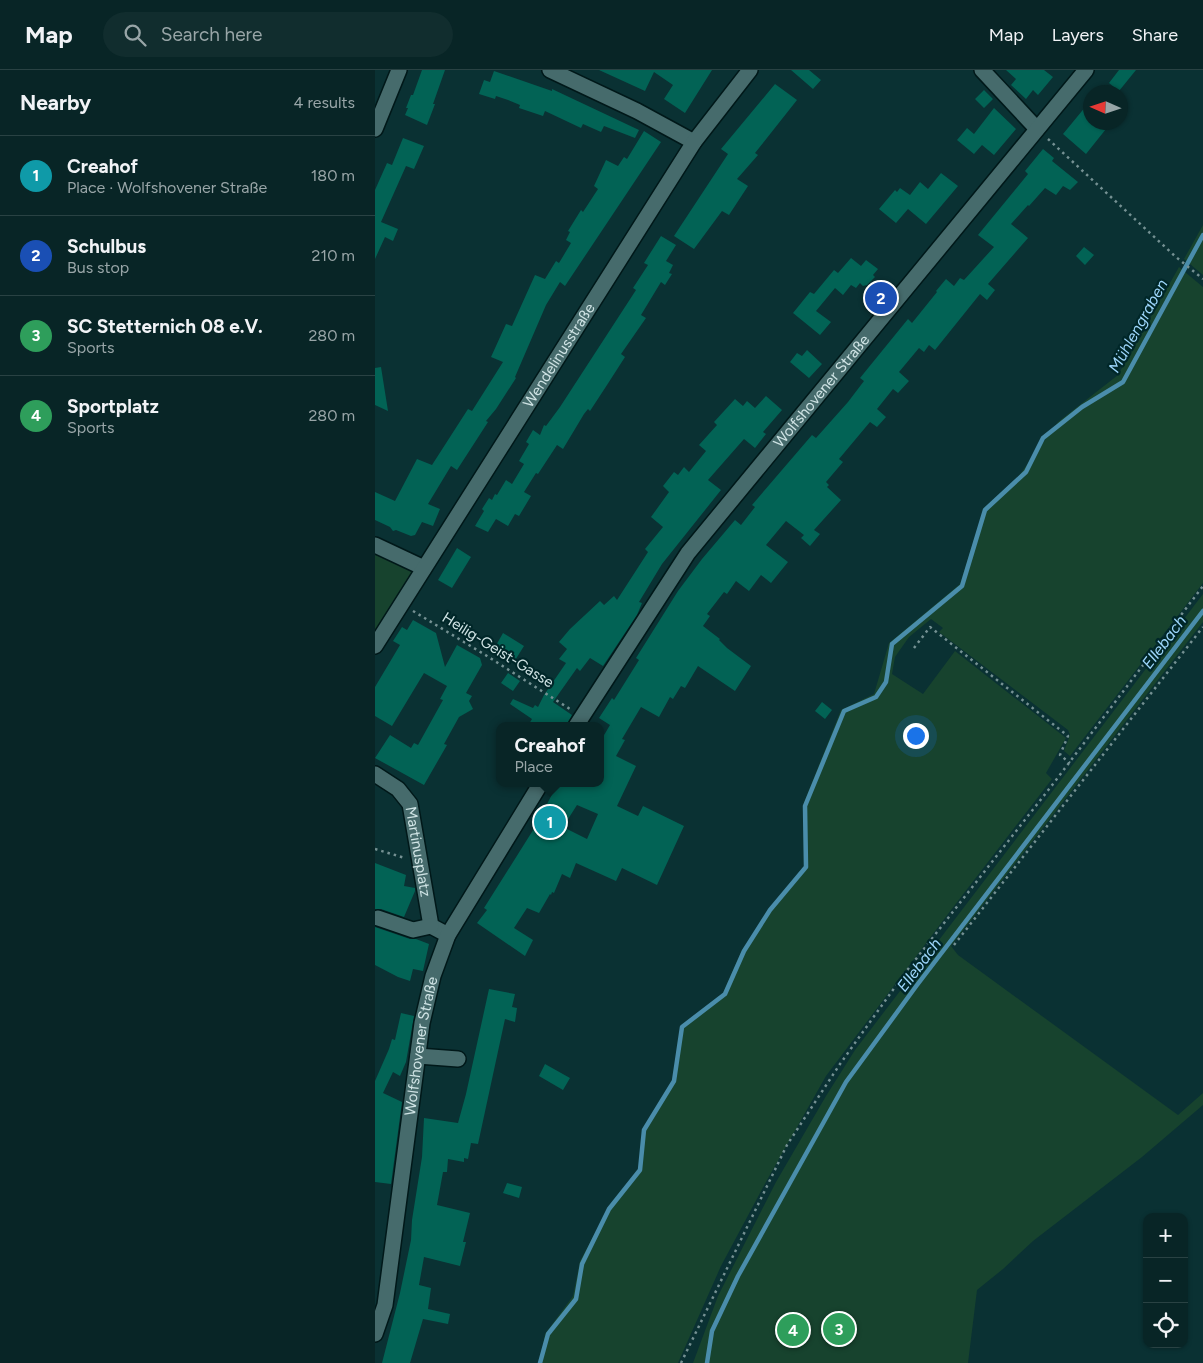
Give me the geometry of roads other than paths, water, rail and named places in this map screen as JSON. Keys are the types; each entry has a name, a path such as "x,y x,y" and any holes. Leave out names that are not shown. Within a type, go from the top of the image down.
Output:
{"street":[{"path":"375,128 399,70"},
{"path":"550,70 637,111 694,142"},
{"name":"Wendelinusstraße","path":"375,646 694,142 750,70"},
{"path":"982,70 1037,129"},
{"name":"Wolfshovener Straße","path":"579,721 688,553 1086,70"},
{"path":"375,545 424,568"},
{"name":"Martinusplatz","path":"375,774 398,789 410,804 431,926"},
{"name":"Wolfshovener Straße","path":"375,1334 385,1305 422,1023 433,976 448,935 539,787"},
{"path":"378,918 413,930 431,926 448,935"},
{"path":"418,1056 458,1059"}],"waterway":[{"name":"Mühlengraben","path":"540,1363 548,1334 576,1299 582,1264 609,1209 640,1170 644,1130 674,1081 682,1027 725,994 744,951 770,910 806,867 805,806 844,711 876,697 886,682 892,644 962,586 985,510 1026,472 1043,438 1082,407 1123,382 1203,235"},
{"name":"Ellebach","path":"707,1363 712,1331 738,1276 846,1082 917,985 1203,611"}],"place":[{"name":"Schulbus","path":"881,298"},
{"name":"Creahof","path":"550,822"},
{"name":"SC Stetternich 08 e.V.","path":"839,1329"},
{"name":"Sportplatz","path":"793,1330"}]}
